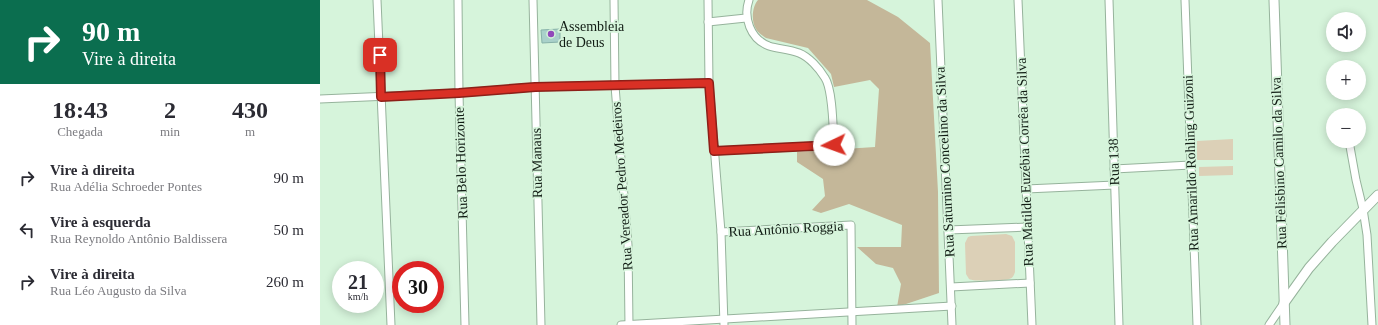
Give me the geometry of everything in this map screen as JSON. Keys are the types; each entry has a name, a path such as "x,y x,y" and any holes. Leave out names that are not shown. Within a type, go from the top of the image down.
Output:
{"street":[{"path":"377,0 391,325"},
{"name":"Rua Belo Horizonte","path":"458,0 465,325"},
{"name":"Rua Manaus","path":"533,0 541,325"},
{"name":"Rua Vereador Pedro Medeiros","path":"614,0 615,86 628,245 629,325"},
{"path":"708,0 709,83 721,232 724,322"},
{"path":"714,151 834,145 829,86 825,76 802,54 764,44 753,34 746,18 749,0"},
{"name":"Rua Saturnino Concelino da Silva","path":"938,0 952,325"},
{"name":"Rua Matilde Euzébia Corrêa da Silva","path":"1018,0 1032,325"},
{"name":"Rua 138","path":"1109,0 1119,325"},
{"name":"Rua Amarildo Rohling Guizoni","path":"1185,0 1197,325"},
{"name":"Rua Felisbino Camilo da Silva","path":"1274,0 1285,325"},
{"path":"708,22 746,18"},
{"path":"320,99 459,93 535,87 709,83"},
{"path":"1351,148 1367,235 1372,325"},
{"path":"1114,169 1191,165"},
{"path":"1026,189 1115,184"},
{"path":"1269,325 1319,256 1378,195"},
{"name":"Rua Antônio Roggia","path":"721,232 851,225 851,313"},
{"path":"948,230 1028,227"},
{"path":"951,287 1030,283"},
{"path":"621,325 724,322 952,306"},
{"path":"851,313 852,325"}],"shaded area":[{"path":"758,0 867,0 898,17 930,43 938,192 939,293 897,307 901,284 893,268 876,264 857,247 901,247 902,225 849,204 821,213 812,210 825,196 823,179 797,162 797,152 875,147 879,89 870,80 834,87 831,74 808,48 766,38 758,32 754,26 753,10"},
{"path":"1233,139 1233,160 1197,160 1197,141"},
{"path":"1233,166 1233,175 1199,176 1199,167"},
{"path":"1006,234 1012,236 1015,242 1015,272 1013,276 1006,280 995,281 977,281 969,279 966,274 965,243 968,237"}],"building":[{"name":"Assembleia de Deus","path":"560,29 560,42 542,43 541,30"}],"place":[{"name":"Assembleia de Deus","path":"551,34"}],"route":[{"path":"380,55 381,97 535,87 709,83 714,151 834,145"}]}
